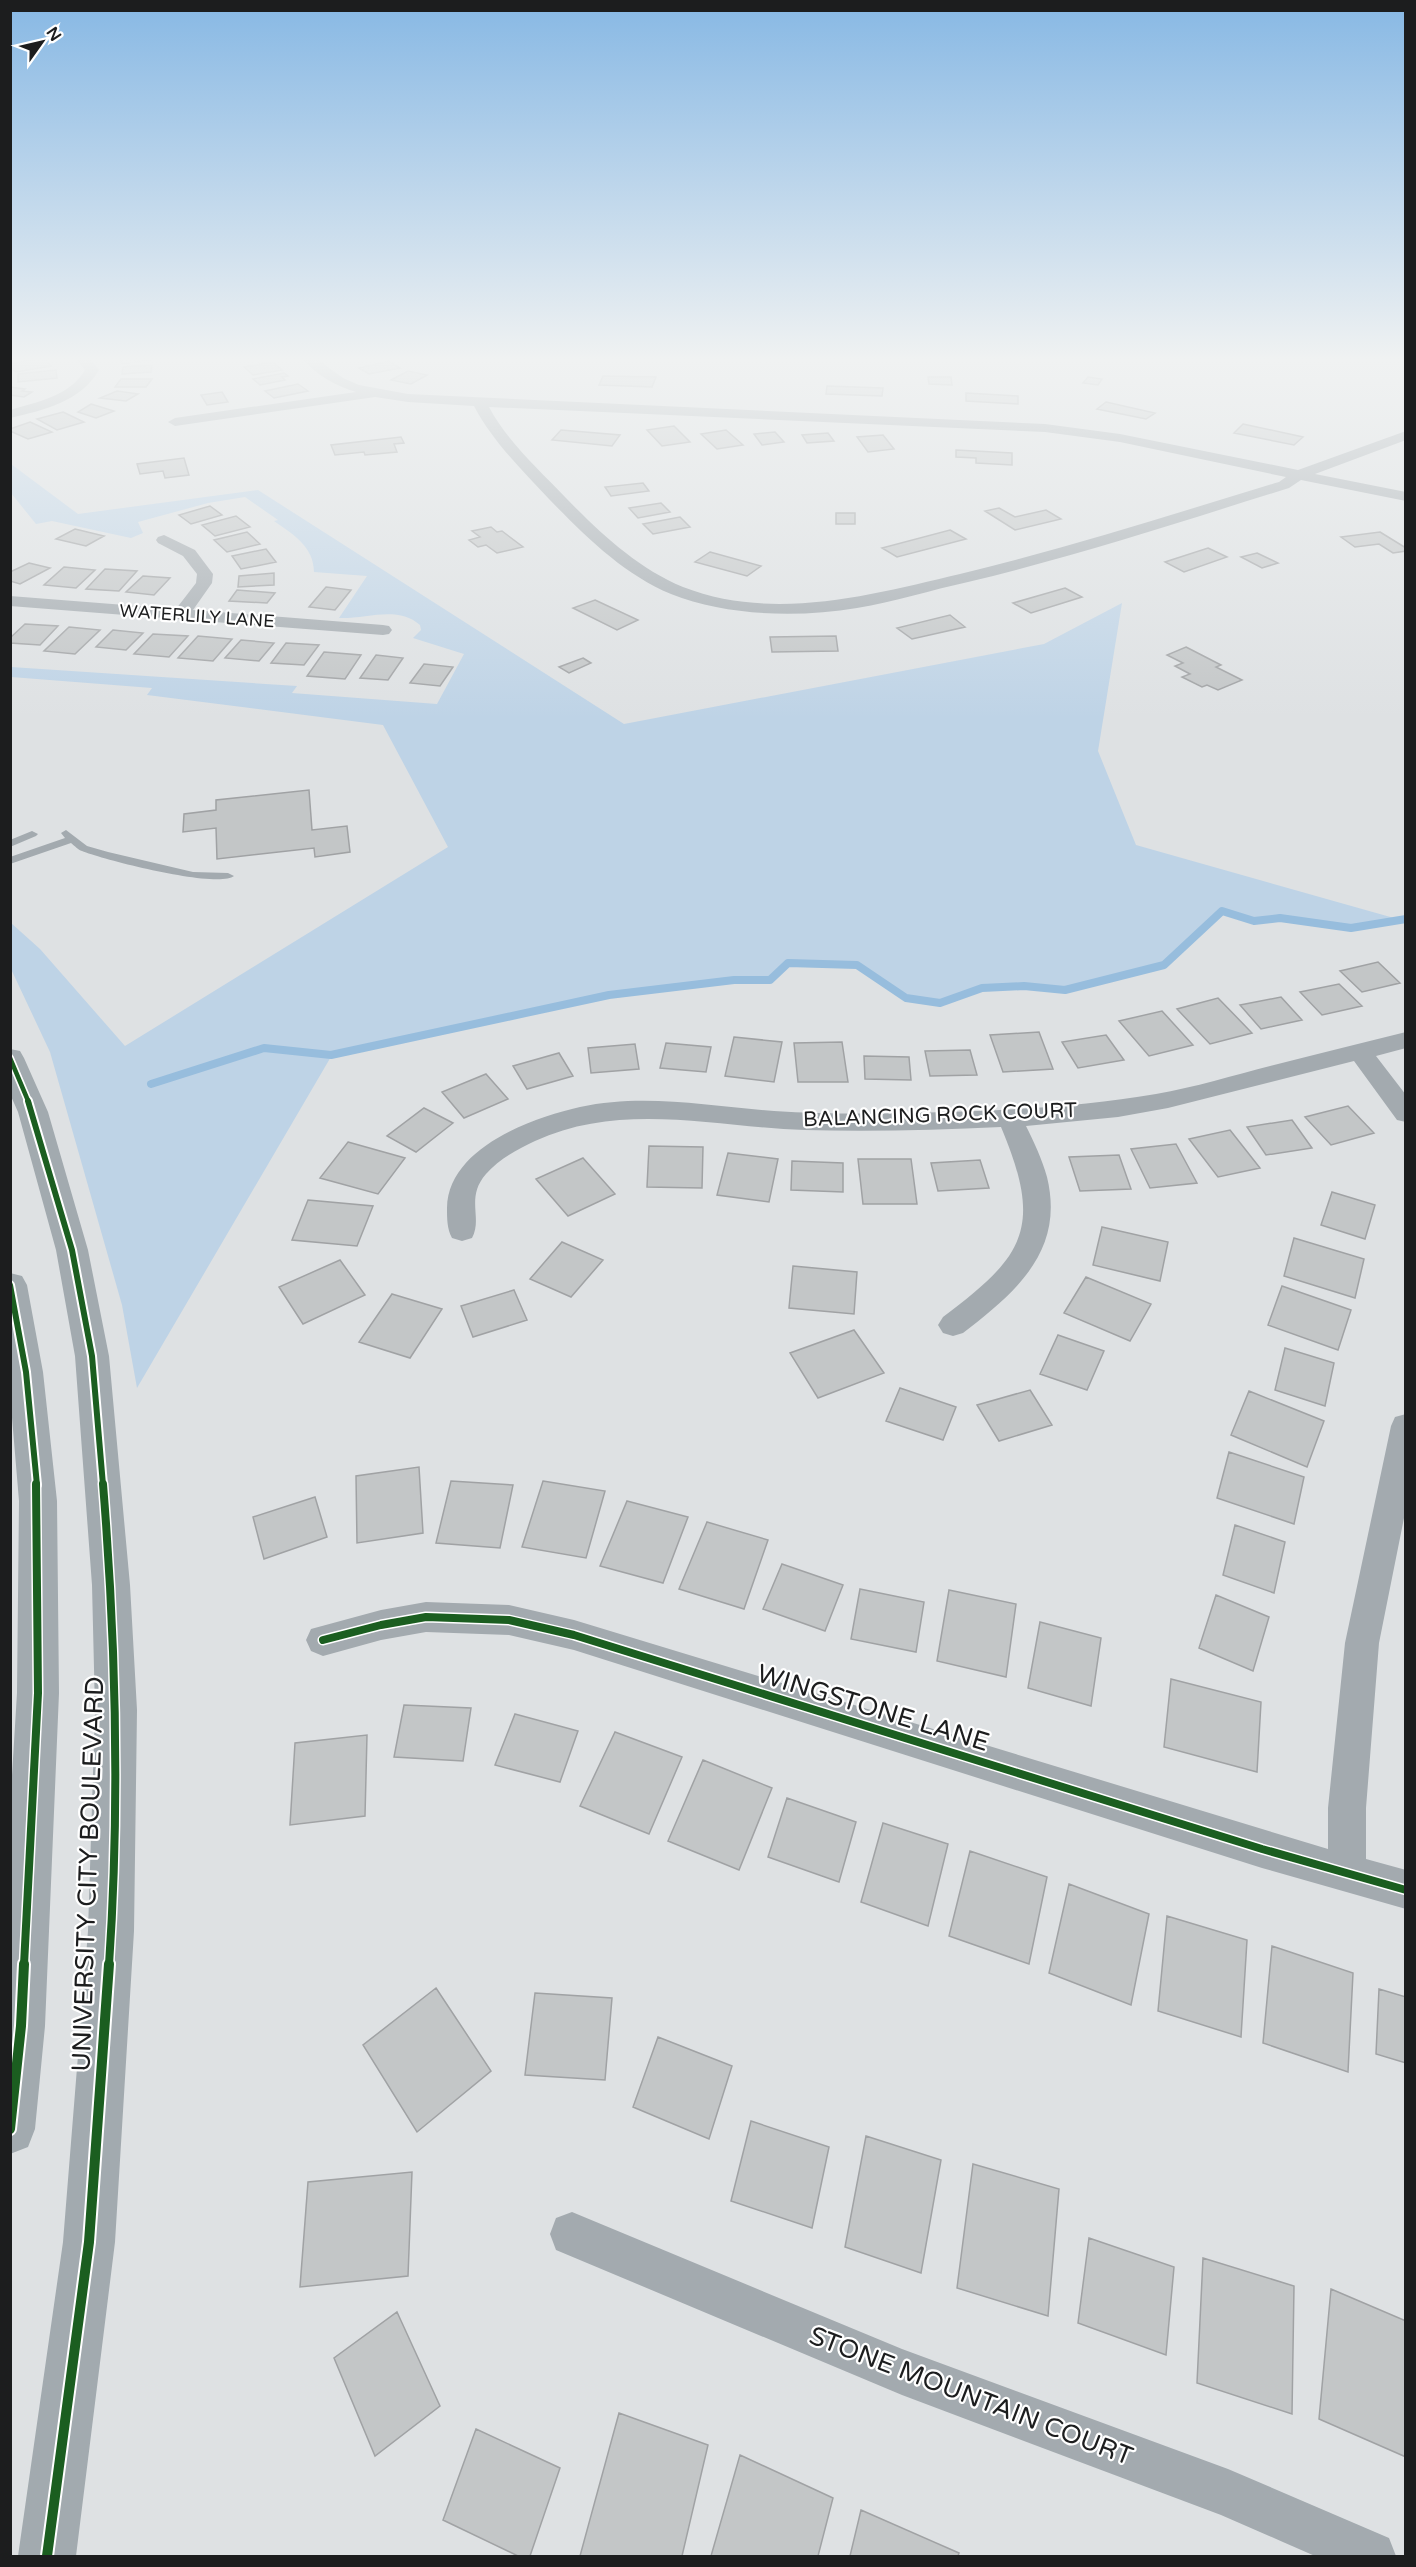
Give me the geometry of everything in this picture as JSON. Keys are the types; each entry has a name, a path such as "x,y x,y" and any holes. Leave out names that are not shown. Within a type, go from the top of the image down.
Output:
{"main road":[{"name":"UNIVERSITY CITY BOULEVARD","path":"10,1058 33,1112 72,1250 92,1356 111,1585 116,1710 111,1931 101,2094 86,2265 47,2556"},
{"path":"10,1285 26,1372 38,1502 38,1681 21,2026 10,2129"}],"street":[{"path":"539,479 604,543 643,572 666,585 699,597 766,606 808,607 848,604 969,578 1194,514 1284,485 1292,479"},
{"path":"1311,479 1406,497"},
{"path":"164,540 189,553 205,574 204,583 181,614"},
{"name":"WATERLILY LANE","path":"10,601 383,630"},
{"name":"BALANCING ROCK COURT","path":"462,1231 459,1206 468,1178 484,1160 534,1132 578,1116 614,1110 650,1108 817,1121 1010,1117 1153,1103 1406,1040"},
{"path":"1360,1052 1406,1114"},
{"path":"953,1324 974,1308 1019,1266 1030,1242 1037,1212 1035,1184 1010,1117"},
{"path":"1347,1872 1347,1808 1362,1643 1406,1426"},
{"name":"WINGSTONE LANE","path":"323,1640 381,1625 426,1617 509,1620 574,1635 1262,1849 1406,1890"},
{"name":"STONE MOUNTAIN COURT","path":"572,2234 902,2372 1228,2493 1371,2556"}],"lane":[{"path":"10,844 32,834"},
{"path":"10,861 69,836 83,848 163,869 208,877 228,876"}],"shaded area":[{"path":"11,479 31,479 78,514 258,490 624,724 1044,644 1122,603 1098,751 1136,845 1401,920 1351,928 1280,918 1254,921 1222,911 1164,965 1065,990 1024,986 982,988 940,1003 906,998 857,965 788,963 770,980 734,980 609,995 332,1055 137,1388 122,1305 50,1052 11,969 11,923 40,949 125,1046 448,847 383,725 147,695 152,688 11,677 11,667 297,686 292,693 437,704 464,654 413,638 421,630 420,625 402,616 382,614 339,618 367,576 314,572 310,555 301,542 274,521 278,520 245,497 208,503 138,522 143,533 131,538 52,521 36,524 11,493"}],"building":[{"path":"643,483 649,491 611,496 605,487"},
{"path":"661,503 670,512 638,518 629,508"},
{"path":"210,506 222,515 191,524 179,515"},
{"path":"999,508 1015,517 1046,510 1061,519 1015,530 985,511"},
{"path":"836,513 855,513 855,524 836,524"},
{"path":"236,516 250,527 215,536 202,525"},
{"path":"680,517 690,527 653,534 643,524"},
{"path":"491,527 497,532 502,531 523,547 497,553 486,545 478,547 469,540 480,537 472,531"},
{"path":"75,529 104,536 86,546 56,539"},
{"path":"950,530 966,539 897,557 882,548"},
{"path":"247,532 260,544 227,552 214,540"},
{"path":"1380,532 1406,548 1406,551 1393,553 1379,544 1355,547 1341,537"},
{"path":"1208,548 1227,557 1184,572 1165,562"},
{"path":"266,549 276,562 241,569 232,556"},
{"path":"710,552 761,566 747,576 695,562"},
{"path":"1257,553 1278,563 1262,568 1241,557"},
{"path":"29,563 50,568 20,584 10,581 10,572"},
{"path":"64,567 95,570 76,588 44,585"},
{"path":"105,569 137,571 119,591 86,589"},
{"path":"274,573 274,585 238,587 239,576"},
{"path":"143,576 170,578 154,595 126,592"},
{"path":"326,587 351,590 335,610 309,607"},
{"path":"1065,588 1082,597 1031,613 1013,603"},
{"path":"237,590 275,593 267,603 229,601"},
{"path":"595,600 638,620 617,630 573,608"},
{"path":"950,615 965,627 912,639 897,628"},
{"path":"25,624 58,626 40,645 10,643 10,638"},
{"path":"69,627 100,630 75,654 44,651"},
{"path":"113,630 143,633 126,650 96,647"},
{"path":"153,634 188,636 169,657 134,654"},
{"path":"198,636 232,639 213,661 178,658"},
{"path":"836,636 838,651 772,652 770,637"},
{"path":"241,640 274,643 259,661 225,658"},
{"path":"286,643 319,645 304,665 271,663"},
{"path":"1186,647 1221,665 1216,667 1242,680 1218,690 1207,685 1202,687 1182,677 1190,674 1175,666 1183,663 1167,655"},
{"path":"324,652 361,655 345,679 307,676"},
{"path":"376,655 403,658 388,680 360,678"},
{"path":"583,658 591,663 569,673 559,667"},
{"path":"424,664 453,667 440,686 410,683"},
{"path":"309,790 312,830 347,826 350,852 315,857 314,848 217,859 216,828 183,832 184,814 216,810 216,800"},
{"path":"1378,962 1400,983 1362,992 1340,971"},
{"path":"1339,984 1362,1006 1322,1015 1300,992"},
{"path":"1281,997 1302,1020 1261,1029 1240,1005"},
{"path":"1218,998 1252,1033 1210,1044 1177,1009"},
{"path":"1162,1011 1193,1045 1149,1056 1119,1021"},
{"path":"1039,1032 1053,1069 1003,1072 990,1035"},
{"path":"1106,1035 1124,1060 1078,1068 1062,1042"},
{"path":"734,1037 782,1042 774,1082 725,1076"},
{"path":"842,1042 848,1082 798,1082 794,1043"},
{"path":"666,1043 711,1047 706,1072 660,1068"},
{"path":"635,1044 639,1069 591,1073 588,1048"},
{"path":"970,1050 977,1075 930,1076 925,1051"},
{"path":"559,1053 573,1076 527,1089 513,1066"},
{"path":"864,1056 909,1057 911,1080 865,1079"},
{"path":"486,1074 508,1099 464,1118 442,1092"},
{"path":"1348,1106 1374,1133 1331,1145 1305,1117"},
{"path":"424,1108 453,1123 416,1152 387,1136"},
{"path":"1292,1120 1312,1148 1266,1155 1247,1127"},
{"path":"1230,1130 1260,1168 1218,1177 1189,1139"},
{"path":"348,1142 405,1158 378,1194 320,1178"},
{"path":"1176,1144 1197,1183 1150,1188 1131,1149"},
{"path":"649,1146 703,1147 702,1188 647,1187"},
{"path":"728,1153 778,1159 769,1202 717,1195"},
{"path":"1119,1155 1131,1189 1080,1191 1069,1157"},
{"path":"583,1158 615,1194 568,1216 536,1179"},
{"path":"858,1159 911,1159 917,1204 863,1204"},
{"path":"980,1160 989,1188 938,1191 931,1163"},
{"path":"792,1161 843,1163 843,1192 791,1190"},
{"path":"1332,1192 1375,1205 1365,1239 1321,1225"},
{"path":"308,1200 373,1206 357,1246 292,1240"},
{"path":"1102,1227 1168,1242 1160,1281 1093,1265"},
{"path":"1294,1238 1364,1259 1355,1298 1284,1276"},
{"path":"562,1242 603,1260 571,1297 530,1279"},
{"path":"340,1260 365,1295 303,1324 279,1287"},
{"path":"793,1266 857,1272 854,1314 789,1308"},
{"path":"1086,1277 1151,1304 1130,1341 1064,1313"},
{"path":"1282,1286 1351,1310 1338,1350 1268,1325"},
{"path":"514,1290 527,1320 473,1337 461,1306"},
{"path":"392,1294 442,1309 410,1358 359,1342"},
{"path":"854,1330 884,1373 818,1398 790,1353"},
{"path":"1058,1335 1104,1351 1087,1390 1040,1374"},
{"path":"1285,1348 1334,1363 1325,1406 1275,1390"},
{"path":"900,1388 956,1407 943,1440 886,1421"},
{"path":"1030,1390 1052,1425 999,1441 977,1405"},
{"path":"1249,1391 1324,1421 1307,1467 1231,1435"},
{"path":"1229,1452 1304,1477 1294,1524 1217,1498"},
{"path":"419,1467 423,1533 357,1543 356,1476"},
{"path":"451,1481 513,1485 500,1548 436,1543"},
{"path":"543,1481 605,1491 586,1558 522,1547"},
{"path":"315,1497 327,1537 264,1559 253,1517"},
{"path":"627,1501 688,1517 663,1583 600,1566"},
{"path":"707,1522 768,1540 744,1609 679,1589"},
{"path":"1235,1525 1285,1542 1274,1593 1223,1575"},
{"path":"782,1564 843,1585 825,1631 763,1609"},
{"path":"860,1589 924,1602 916,1652 851,1639"},
{"path":"949,1590 1016,1604 1006,1677 937,1661"},
{"path":"1216,1595 1269,1617 1253,1671 1199,1648"},
{"path":"1040,1622 1101,1638 1091,1706 1028,1688"},
{"path":"1171,1679 1261,1702 1257,1772 1164,1747"},
{"path":"404,1705 471,1708 463,1761 394,1757"},
{"path":"515,1714 578,1731 560,1782 495,1765"},
{"path":"615,1732 682,1757 649,1834 580,1806"},
{"path":"367,1735 365,1816 290,1825 295,1743"},
{"path":"703,1760 772,1788 739,1870 668,1841"},
{"path":"787,1798 856,1822 839,1882 768,1857"},
{"path":"883,1823 948,1844 928,1926 861,1902"},
{"path":"970,1851 1047,1877 1029,1964 949,1936"},
{"path":"1069,1884 1149,1914 1131,2005 1049,1973"},
{"path":"1167,1916 1247,1940 1241,2037 1158,2011"},
{"path":"1272,1946 1353,1973 1348,2072 1263,2043"},
{"path":"436,1988 491,2071 417,2132 363,2045"},
{"path":"1379,1989 1406,1997 1406,2063 1376,2054"},
{"path":"535,1993 612,1998 605,2080 525,2075"},
{"path":"658,2037 732,2066 709,2139 633,2107"},
{"path":"751,2121 829,2147 812,2228 731,2201"},
{"path":"866,2136 941,2160 921,2273 845,2247"},
{"path":"973,2164 1059,2189 1048,2316 957,2288"},
{"path":"412,2172 408,2276 300,2287 308,2182"},
{"path":"1089,2238 1174,2267 1166,2355 1078,2323"},
{"path":"1203,2258 1294,2286 1292,2414 1197,2383"},
{"path":"1331,2289 1406,2321 1406,2457 1319,2419"},
{"path":"397,2312 440,2406 375,2456 334,2358"},
{"path":"619,2413 708,2445 682,2556 580,2556"},
{"path":"476,2429 560,2468 530,2556 518,2556 443,2520"},
{"path":"740,2455 833,2498 818,2556 711,2556"},
{"path":"861,2510 959,2553 958,2556 850,2556"}],"waterway":[{"path":"151,1084 264,1048 331,1055 609,995 734,980 770,980 788,963 857,965 906,998 940,1003 982,988 1024,986 1065,990 1164,965 1222,911 1254,921 1280,918 1351,928 1406,919"}],"cycle path":[{"path":"10,1058 33,1112 72,1250 92,1356 111,1585 116,1710 111,1931 89,2242 47,2556"},
{"path":"10,1285 26,1372 38,1501 38,1693 21,2026 10,2129"},
{"path":"323,1640 381,1625 426,1617 509,1620 574,1635 1262,1849 1406,1890"}]}
